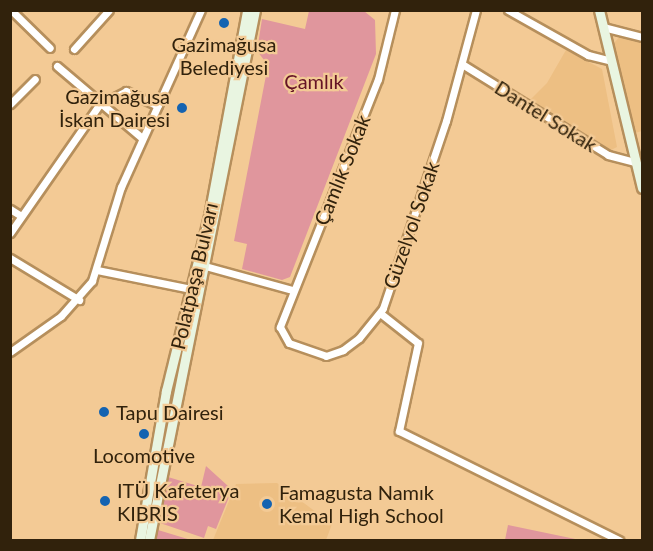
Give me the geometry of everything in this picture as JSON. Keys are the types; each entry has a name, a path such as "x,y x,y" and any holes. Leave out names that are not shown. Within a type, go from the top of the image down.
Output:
{"main road":[{"name":"Polatpaşa Bulvarı","path":"149,540 159,469 166,391 208,216 247,10"},
{"name":"Polatpaşa Bulvarı","path":"140,540 159,469 205,266 255,10"},
{"path":"599,10 608,60 642,189"}],"street":[{"path":"10,10 50,48"},
{"path":"74,49 109,10"},
{"path":"10,352 79,300 97,270 121,187 201,10"},
{"name":"Çamlık Sokak","path":"280,327 292,290 378,79 395,10"},
{"name":"Güzelyol Sokak","path":"280,327 289,344 326,356 343,350 359,338 380,313 421,198 476,10"},
{"path":"508,10 588,55 608,60"},
{"path":"603,27 642,37"},
{"name":"Dantel Sokak","path":"462,64 608,155 634,162"},
{"path":"57,66 99,105 142,138"},
{"path":"10,104 35,79"},
{"path":"10,233 99,105 126,91 158,106"},
{"path":"10,209 21,216"},
{"path":"10,258 79,300"},
{"path":"205,266 292,290"},
{"path":"97,270 191,289"},
{"path":"380,313 418,343 399,431 619,540"}],"shaded area":[{"path":"621,35 642,41 642,131 635,133 614,43"},
{"path":"566,50 602,69 617,147 609,151 530,100 547,83"},
{"name":"Famagusta Namık Kemal High School","path":"277,483 332,524 326,540 213,540 236,484"}],"green space":[{"name":"Çamlık","path":"309,11 364,11 375,20 376,54 290,277 282,280 242,269 247,244 234,241 268,65 257,51 262,19 305,29"},
{"path":"206,466 228,486 229,497 216,529 208,526 204,538 160,523 168,477 201,487"},
{"path":"508,525 580,540 505,540"},
{"path":"158,530 191,540 156,540"}],"place":[{"name":"Gazimağusa Belediyesi","path":"224,23"},
{"name":"Gazimağusa İskan Dairesi","path":"182,108"},
{"name":"Tapu Dairesi","path":"104,412"},
{"name":"Locomotive","path":"144,434"},
{"name":"ITÜ Kafeterya KIBRIS","path":"105,501"},
{"name":"Famagusta Namık Kemal High School","path":"267,504"}]}
